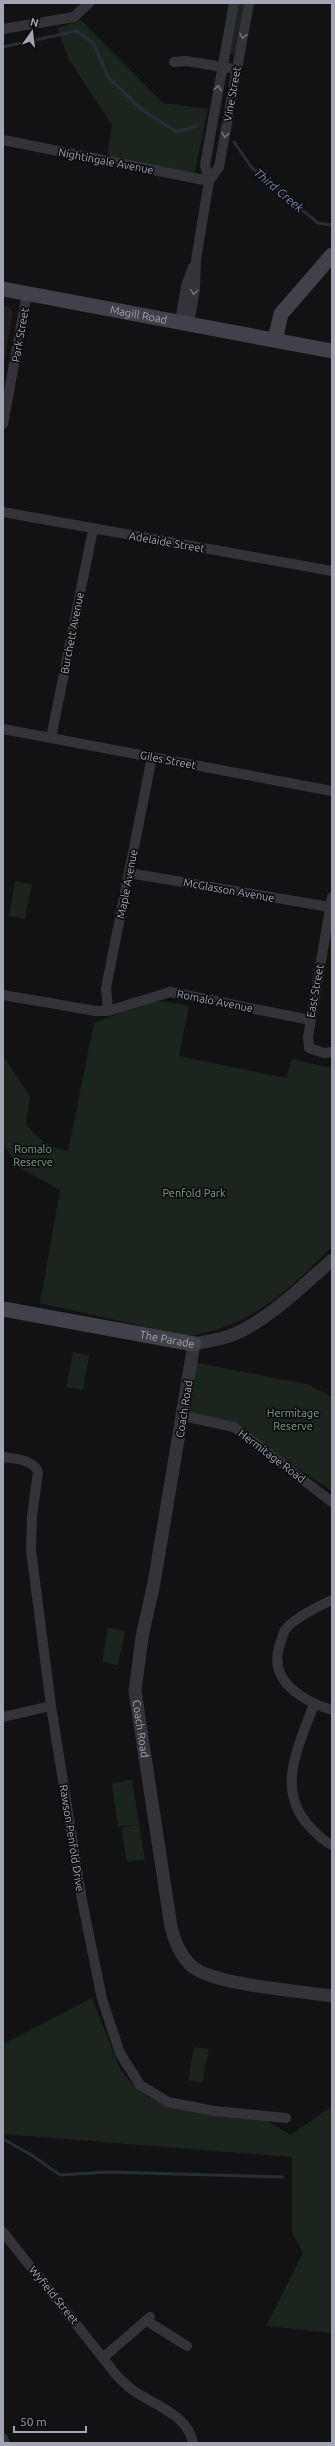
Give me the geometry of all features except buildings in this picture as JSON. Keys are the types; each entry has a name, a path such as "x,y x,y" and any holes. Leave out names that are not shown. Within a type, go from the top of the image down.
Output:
{"main road":[{"path":"275,340 281,314 332,255"},
{"name":"Magill Road","path":"3,288 332,351"},
{"name":"The Parade","path":"3,1309 194,1344"}],"street":[{"path":"3,28 74,17 90,3"},
{"name":"Vine Street","path":"209,181 205,170 234,3"},
{"name":"Vine Street","path":"184,323 186,286 196,260 209,181 218,167 248,3"},
{"path":"174,62 186,61 237,69"},
{"name":"Nightingale Avenue","path":"3,140 209,181"},
{"name":"Park Street","path":"3,424 27,293"},
{"name":"Adelaide Street","path":"3,512 332,571"},
{"name":"Burchett Avenue","path":"51,738 93,529"},
{"name":"Giles Street","path":"3,729 332,791"},
{"name":"Maple Avenue","path":"108,1011 106,988 152,757"},
{"name":"McGlasson Avenue","path":"129,873 330,907"},
{"name":"East Street","path":"332,897 308,1037 309,1048 324,1053 332,1052"},
{"name":"Romalo Avenue","path":"3,995 96,1011 108,1011 170,992 310,1020"},
{"name":"The Parade","path":"194,1344 231,1335 244,1330 295,1293 332,1260"},
{"name":"Coach Road","path":"194,1344 154,1582 142,1637 135,1691 171,1927 175,1941 185,1959 193,1968 212,1977 332,1996"},
{"name":"Hermitage Road","path":"183,1416 234,1427 332,1502"},
{"name":"Rawson Penfold Drive","path":"3,1457 27,1462 33,1465 38,1472 32,1516 31,1550 51,1706 84,1908 102,1999 120,2053 140,2085 168,2102 214,2111 286,2118"},
{"path":"332,1600 313,1609 285,1630 278,1652 279,1673 290,1689 314,1704 332,1710"},
{"path":"314,1704 292,1765 291,1793 302,1818 325,1842 332,1845"},
{"path":"3,1717 51,1706"},
{"name":"Wyfield Street","path":"3,2232 104,2357 118,2377 135,2392 178,2417 191,2434 193,2443"},
{"path":"104,2357 148,2319 187,2346"},
{"path":"3,2438 5,2443"}],"shaded area":[{"path":"3,306 9,307 13,312 3,367"}],"green space":[{"path":"239,3 244,3 234,55 230,54"},
{"path":"81,20 163,103 208,109 194,175 107,157 112,125 68,58 57,28"},
{"path":"15,881 32,884 25,919 9,916"},
{"name":"Penfold Park","path":"154,1000 189,1006 179,1056 286,1078 292,1059 332,1068 332,1247 284,1292 248,1316 228,1326 185,1336 40,1303 60,1190 18,1167 3,1143 3,1056 30,1096 26,1124 44,1142 68,1151 94,1023"},
{"path":"73,1352 89,1355 83,1390 66,1387"},
{"name":"Hermitage Reserve","path":"197,1363 307,1384 332,1397 332,1491 277,1455 233,1422 190,1413"},
{"path":"108,1628 125,1631 118,1665 102,1662"},
{"path":"132,1780 139,1824 118,1827 112,1783"},
{"path":"139,1824 145,1859 127,1862 121,1828"},
{"path":"92,1998 120,2069 135,2087 150,2098 167,2105 267,2121 291,2135 332,2106 332,2333 266,2326 303,2253 292,2232 292,2157 3,2134 3,2044"},
{"path":"194,2047 209,2049 202,2083 188,2080"}],"waterway":[{"name":"Third Creek","path":"3,47 77,31 94,44 108,77 141,109 177,132 196,126"},
{"name":"Third Creek","path":"234,142 252,168 318,223 332,225"},
{"path":"3,2139 30,2154 60,2175 108,2172 283,2177"}],"park label":[{"name":"Romalo Reserve","path":"33,1155"}]}
